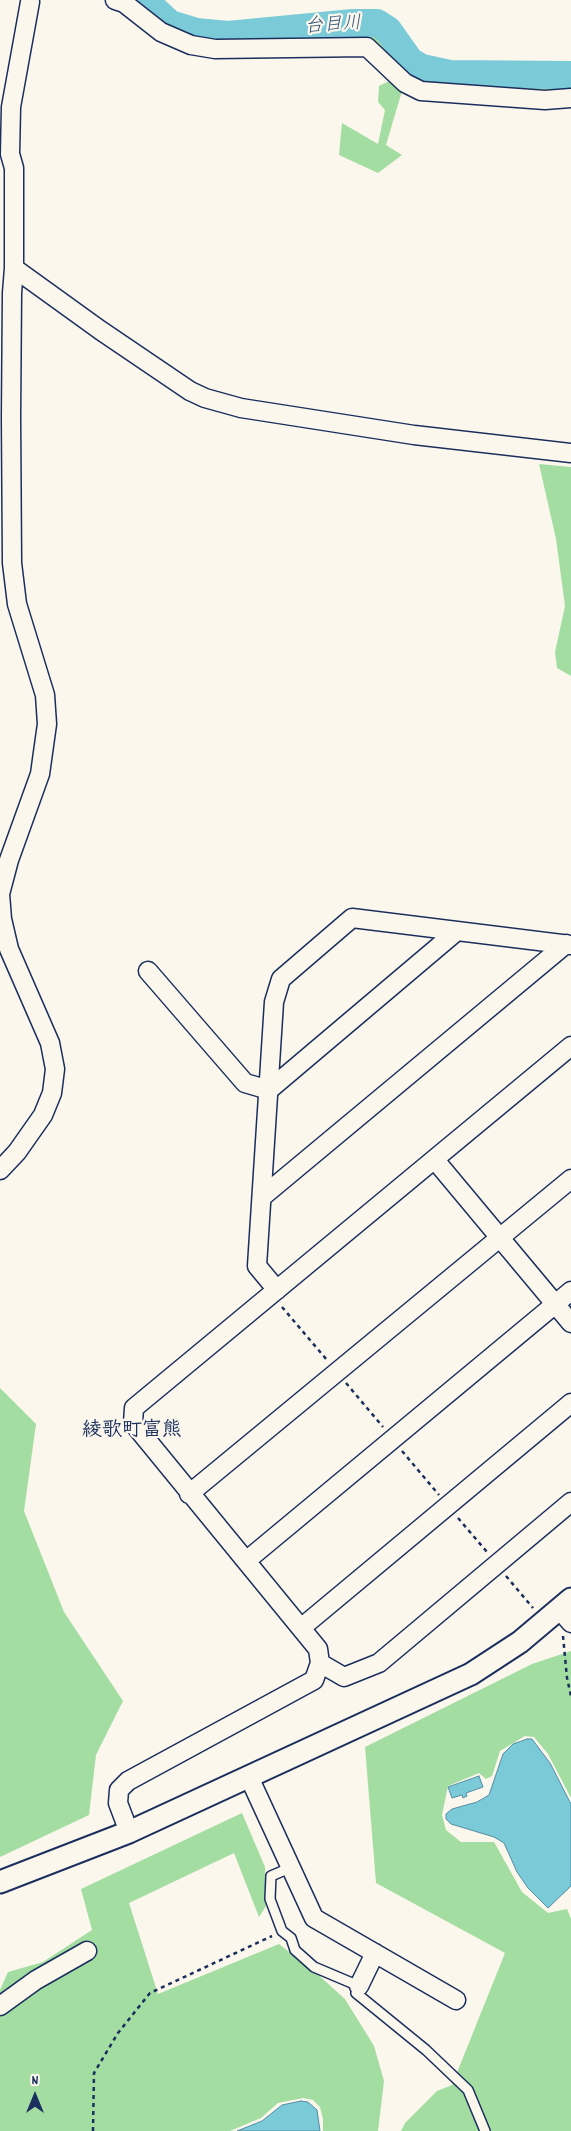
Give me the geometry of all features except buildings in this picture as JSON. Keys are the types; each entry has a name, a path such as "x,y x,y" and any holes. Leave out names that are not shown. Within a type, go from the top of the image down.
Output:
{"street":[{"path":"115,0 124,3 161,32 191,45 215,48 367,47 405,82 420,91 545,100 571,98"},
{"path":"0,1170 17,1152 43,1115 52,1093 55,1069 50,1043 2,931 0,894 9,860 40,774 47,716 45,695 18,604 12,563 11,417 14,168 10,154 11,107 29,1"},
{"path":"14,268 100,330 190,391 205,398 241,408 414,435 571,453"},
{"path":"274,1292 257,1266 274,1002 281,978 352,918 568,945"},
{"path":"269,1090 457,931"},
{"path":"262,1197 568,945"},
{"path":"148,971 245,1083 269,1090"},
{"path":"129,1832 118,1803 119,1790 128,1781 314,1680 320,1663 318,1648 189,1494 133,1423 134,1408 571,1046"},
{"path":"435,1160 571,1322"},
{"path":"189,1494 571,1179"},
{"path":"246,1561 571,1292"},
{"path":"301,1628 571,1403"},
{"path":"320,1663 344,1677 379,1663 571,1502"},
{"path":"0,1882 129,1832 471,1674 560,1613"},
{"path":"249,1777 314,1918 456,2000"},
{"path":"0,2006 36,1980 87,1951"},
{"path":"359,1986 375,1953"}],"lane":[{"path":"292,1867 271,1876 270,1899 282,1932 291,1938 295,1950 314,1967 359,1986 356,1993 426,2050 468,2090 485,2131"}],"path":[{"path":"274,1292 337,1372 497,1565 560,1613 566,1678 571,1696"},
{"path":"93,2131 94,2073 118,2033 150,1993 282,1932"}],"green space":[{"path":"360,27 378,30 409,66 433,78 571,85 571,91 433,84 416,80 404,74 363,38 320,37 336,31"},
{"path":"391,80 402,91 386,145 402,155 378,173 339,155 342,123 378,144 385,110 378,102 379,86"},
{"path":"539,464 571,467 571,676 557,668 555,652 565,606 556,539"},
{"path":"0,1388 36,1424 24,1511 64,1612 123,1701 96,1755 89,1815 0,1857"},
{"path":"571,1651 571,1798 548,1754 534,1737 525,1736 500,1751 492,1776 486,1779 479,1773 448,1786 442,1815 446,1830 461,1842 494,1842 522,1892 548,1913 567,1909 571,1919 571,2131 401,2131 405,2123 437,2091 452,2085 505,1953 376,1883 365,1747 532,1664"},
{"path":"242,1813 265,1867 266,1906 259,1917 234,1853 129,1903 158,1994 279,1944 315,1972 345,1999 374,2046 384,2081 378,2131 323,2131 320,2107 313,2100 303,2098 278,2103 261,2118 230,2131 0,2131 0,1990 8,1972 43,1962 92,1930 81,1889"}],"water":[{"path":"532,1739 550,1763 571,1804 571,1886 548,1908 528,1888 517,1872 504,1843 494,1837 451,1824 446,1819 446,1814 452,1809 477,1802 489,1795 503,1754 513,1744"},
{"path":"479,1776 483,1787 466,1793 467,1796 463,1798 462,1795 452,1798 448,1787"},
{"path":"301,2101 308,2102 317,2110 320,2131 237,2131 262,2121 282,2105"}],"waterway":[{"name":"台目川","path":"144,0 170,24 196,32 228,35 353,23 377,23 388,30 410,61 422,68 450,74 571,75"}],"district":[{"name":"綾歌町富熊","path":"132,1432"}]}
